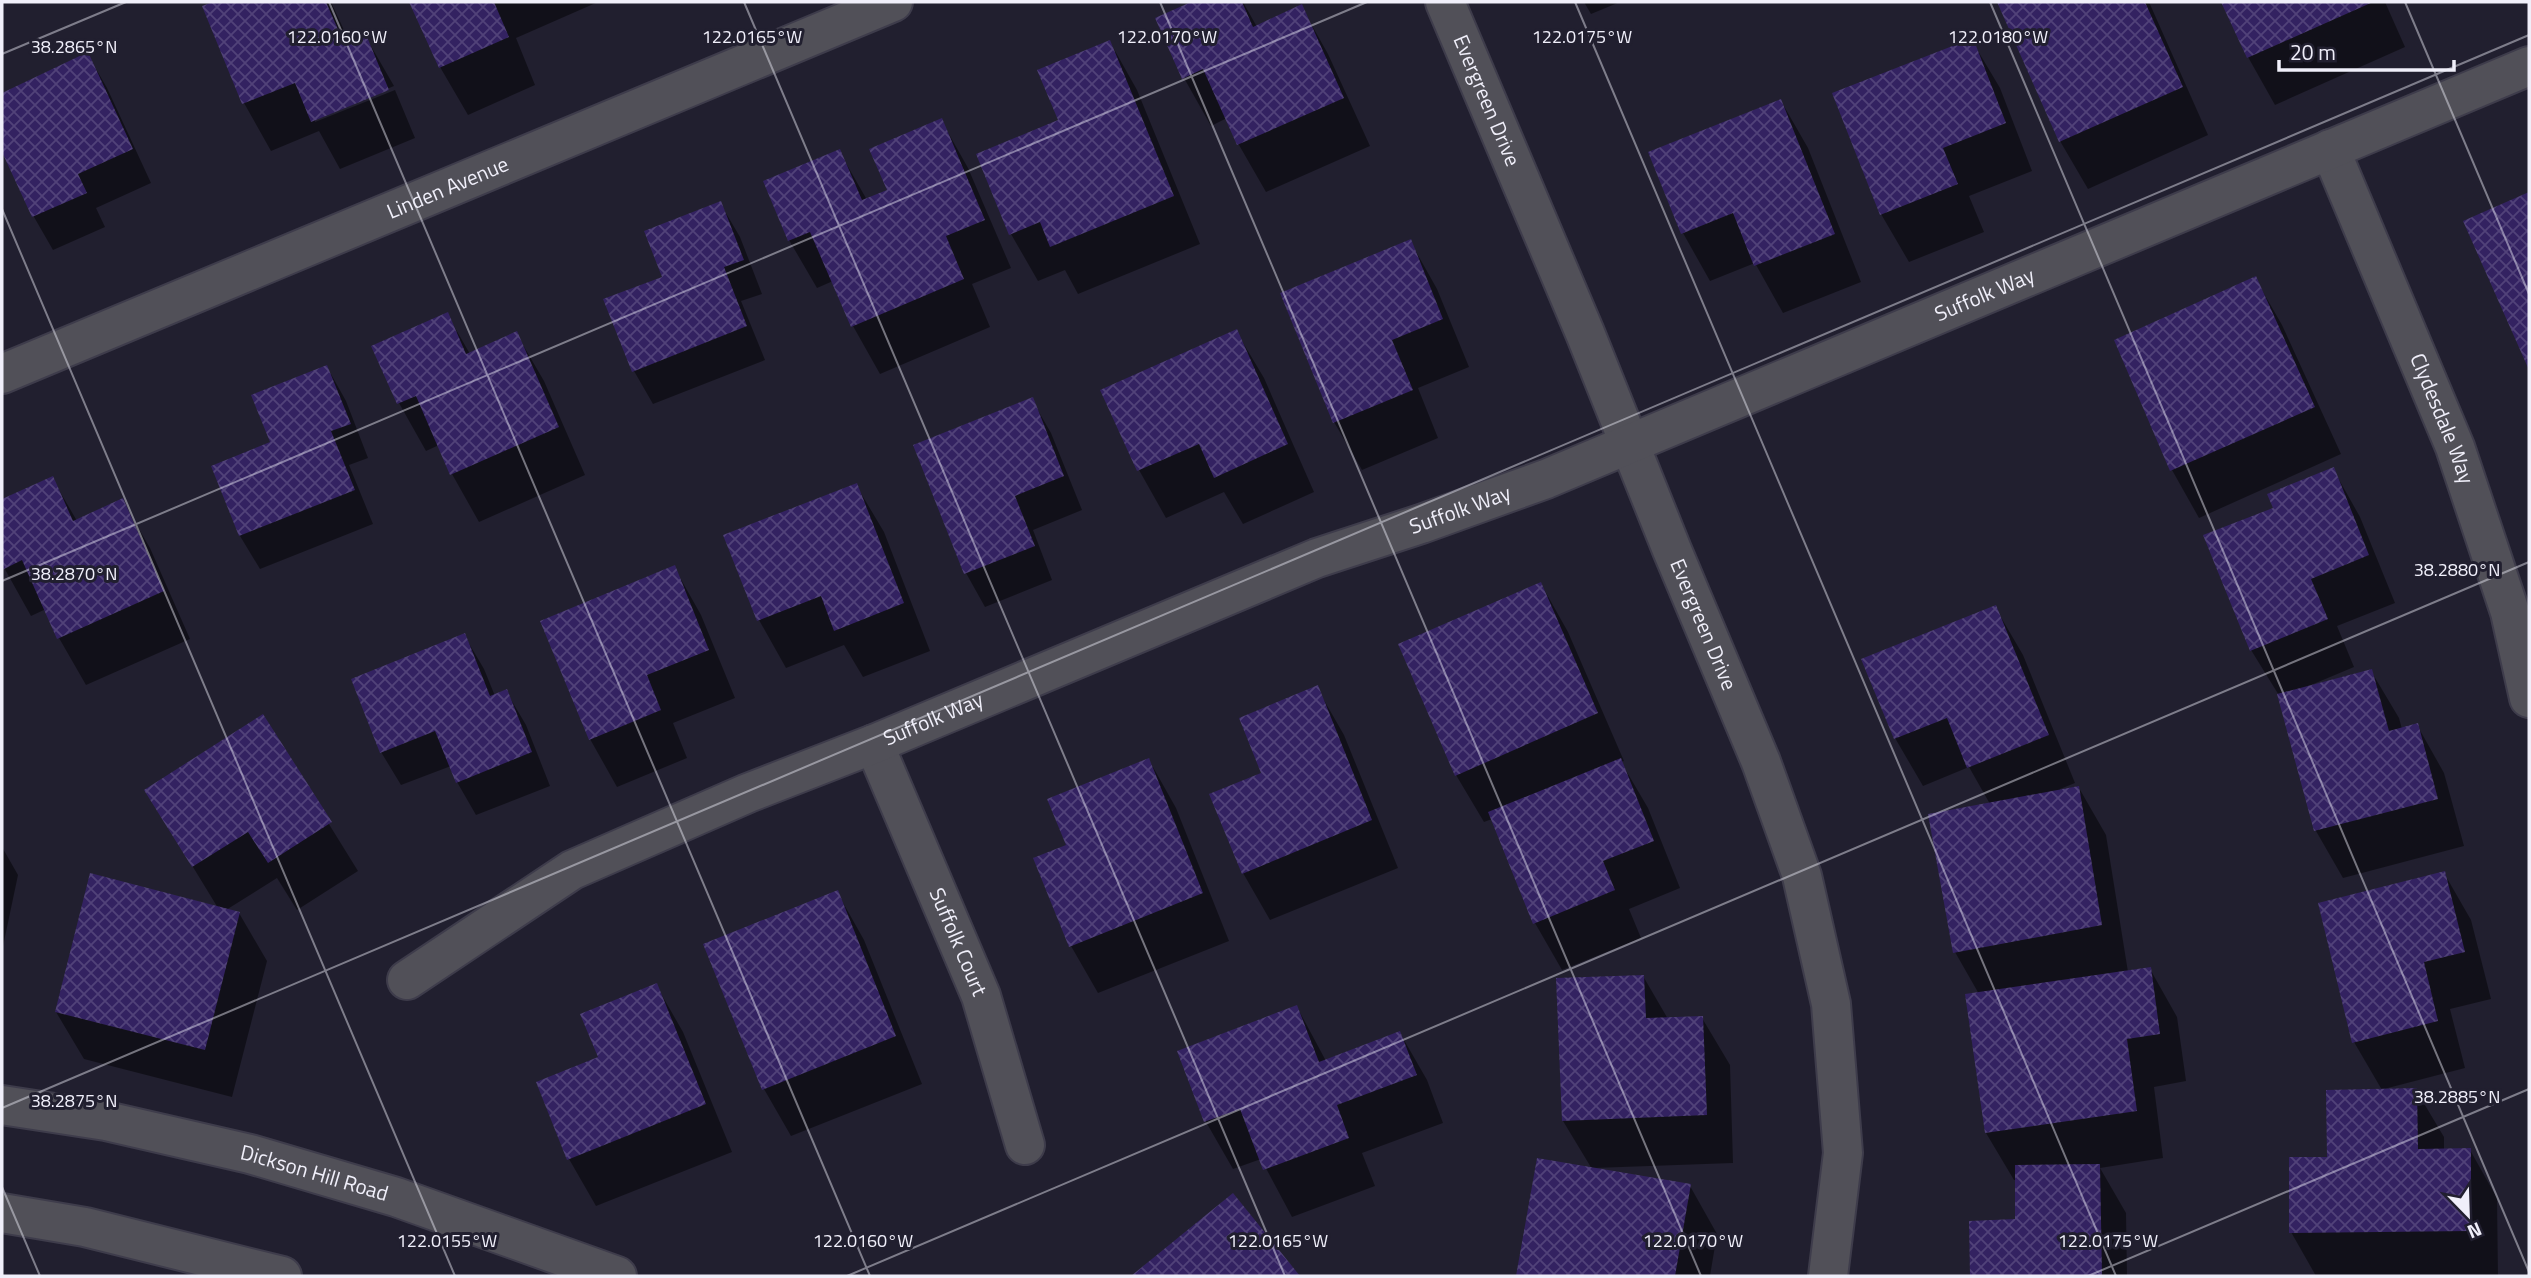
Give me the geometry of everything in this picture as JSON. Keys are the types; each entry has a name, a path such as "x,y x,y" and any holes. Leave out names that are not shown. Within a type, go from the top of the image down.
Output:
{"street":[{"name":"Linden Avenue","path":"2,374 893,2"},
{"name":"Evergreen Drive","path":"1445,2 1761,762 1801,876 1831,1004 1843,1153 1828,1276"},
{"name":"Suffolk Way","path":"407,980 572,870 748,793 874,744 1317,558 1546,479 2529,66"},
{"name":"Clydesdale Way","path":"2330,149 2455,447 2510,612 2529,698"},
{"name":"Suffolk Court","path":"874,744 981,996 1025,1144"},
{"name":"Dickson Hill Road","path":"2,1105 106,1121 250,1154 396,1197 617,1276"},
{"path":"2,1213 85,1227 282,1276"}],"building":[{"path":"213,2 326,2 343,41 365,32 389,90 311,122 295,83 242,104 202,6"},
{"path":"409,2 494,2 509,37 439,68"},
{"path":"1191,2 1242,2 1253,27 1302,4 1344,98 1237,145 1203,69 1182,79 1155,18"},
{"path":"1997,2 2145,2 2183,87 2059,142"},
{"path":"2221,2 2373,2 2247,58"},
{"path":"1973,38 2006,123 1943,148 1958,184 1880,215 1832,93"},
{"path":"1110,40 1174,196 1050,247 1040,222 1009,235 976,154 1058,120 1037,70"},
{"path":"88,52 133,149 78,174 87,193 32,217 2,152 2,93"},
{"path":"1781,99 1835,234 1754,266 1733,213 1681,234 1648,152"},
{"path":"942,118 985,220 946,236 964,279 851,327 810,232 788,241 763,181 840,149 862,200 887,190 869,149"},
{"path":"2529,192 2529,370 2463,221"},
{"path":"721,201 744,260 724,267 747,326 632,372 603,299 662,277 644,231"},
{"path":"1411,239 1443,319 1392,340 1413,390 1333,423 1280,293"},
{"path":"2256,276 2315,407 2170,471 2114,340"},
{"path":"448,312 466,354 517,331 559,427 450,475 416,396 397,404 371,346"},
{"path":"1237,329 1288,444 1214,478 1199,444 1137,471 1100,390"},
{"path":"327,365 351,424 331,431 355,490 239,536 211,466 270,442 251,395"},
{"path":"1033,397 1064,476 1015,496 1035,546 964,574 913,445"},
{"path":"2334,467 2369,555 2311,579 2328,619 2250,651 2203,535 2273,508 2267,494"},
{"path":"53,476 73,521 123,498 164,591 57,639 22,560 2,570 2,499"},
{"path":"857,483 904,603 834,631 821,596 757,621 723,535"},
{"path":"675,565 709,650 647,675 661,710 589,740 540,621"},
{"path":"1541,582 1598,713 1455,776 1398,644"},
{"path":"1996,605 2049,735 1967,768 1947,718 1894,739 1861,659"},
{"path":"465,633 490,696 507,689 532,752 456,783 435,731 380,753 351,679"},
{"path":"2372,669 2389,731 2418,723 2438,799 2314,831 2277,694"},
{"path":"1318,685 1372,820 1242,874 1209,794 1261,773 1239,718"},
{"path":"263,714 332,822 268,863 248,832 192,867 144,790"},
{"path":"1149,758 1203,893 1069,947 1033,858 1066,845 1047,799"},
{"path":"1621,758 1654,841 1603,861 1615,890 1533,924 1488,812"},
{"path":"2079,786 2102,925 1953,953 1928,814"},
{"path":"2445,871 2465,952 2424,962 2438,1021 2352,1043 2318,903"},
{"path":"90,873 240,912 205,1050 55,1012"},
{"path":"838,890 896,1036 762,1090 703,944"},
{"path":"2151,967 2160,1034 2127,1039 2137,1111 1985,1133 1965,994"},
{"path":"1644,975 1646,1018 1703,1016 1707,1115 1562,1121 1556,978"},
{"path":"657,983 706,1104 567,1160 536,1082 598,1057 580,1014"},
{"path":"1297,1005 1319,1062 1400,1031 1417,1075 1337,1105 1349,1138 1263,1170 1240,1109 1204,1122 1177,1051"},
{"path":"2417,1088 2418,1149 2471,1148 2471,1231 2289,1233 2289,1157 2327,1157 2326,1090"},
{"path":"1537,1158 1691,1184 1675,1276 1516,1276"},
{"path":"2100,1164 2102,1276 1970,1276 1969,1221 2015,1219 2015,1165"},
{"path":"1233,1193 1300,1276 1131,1276"}]}
